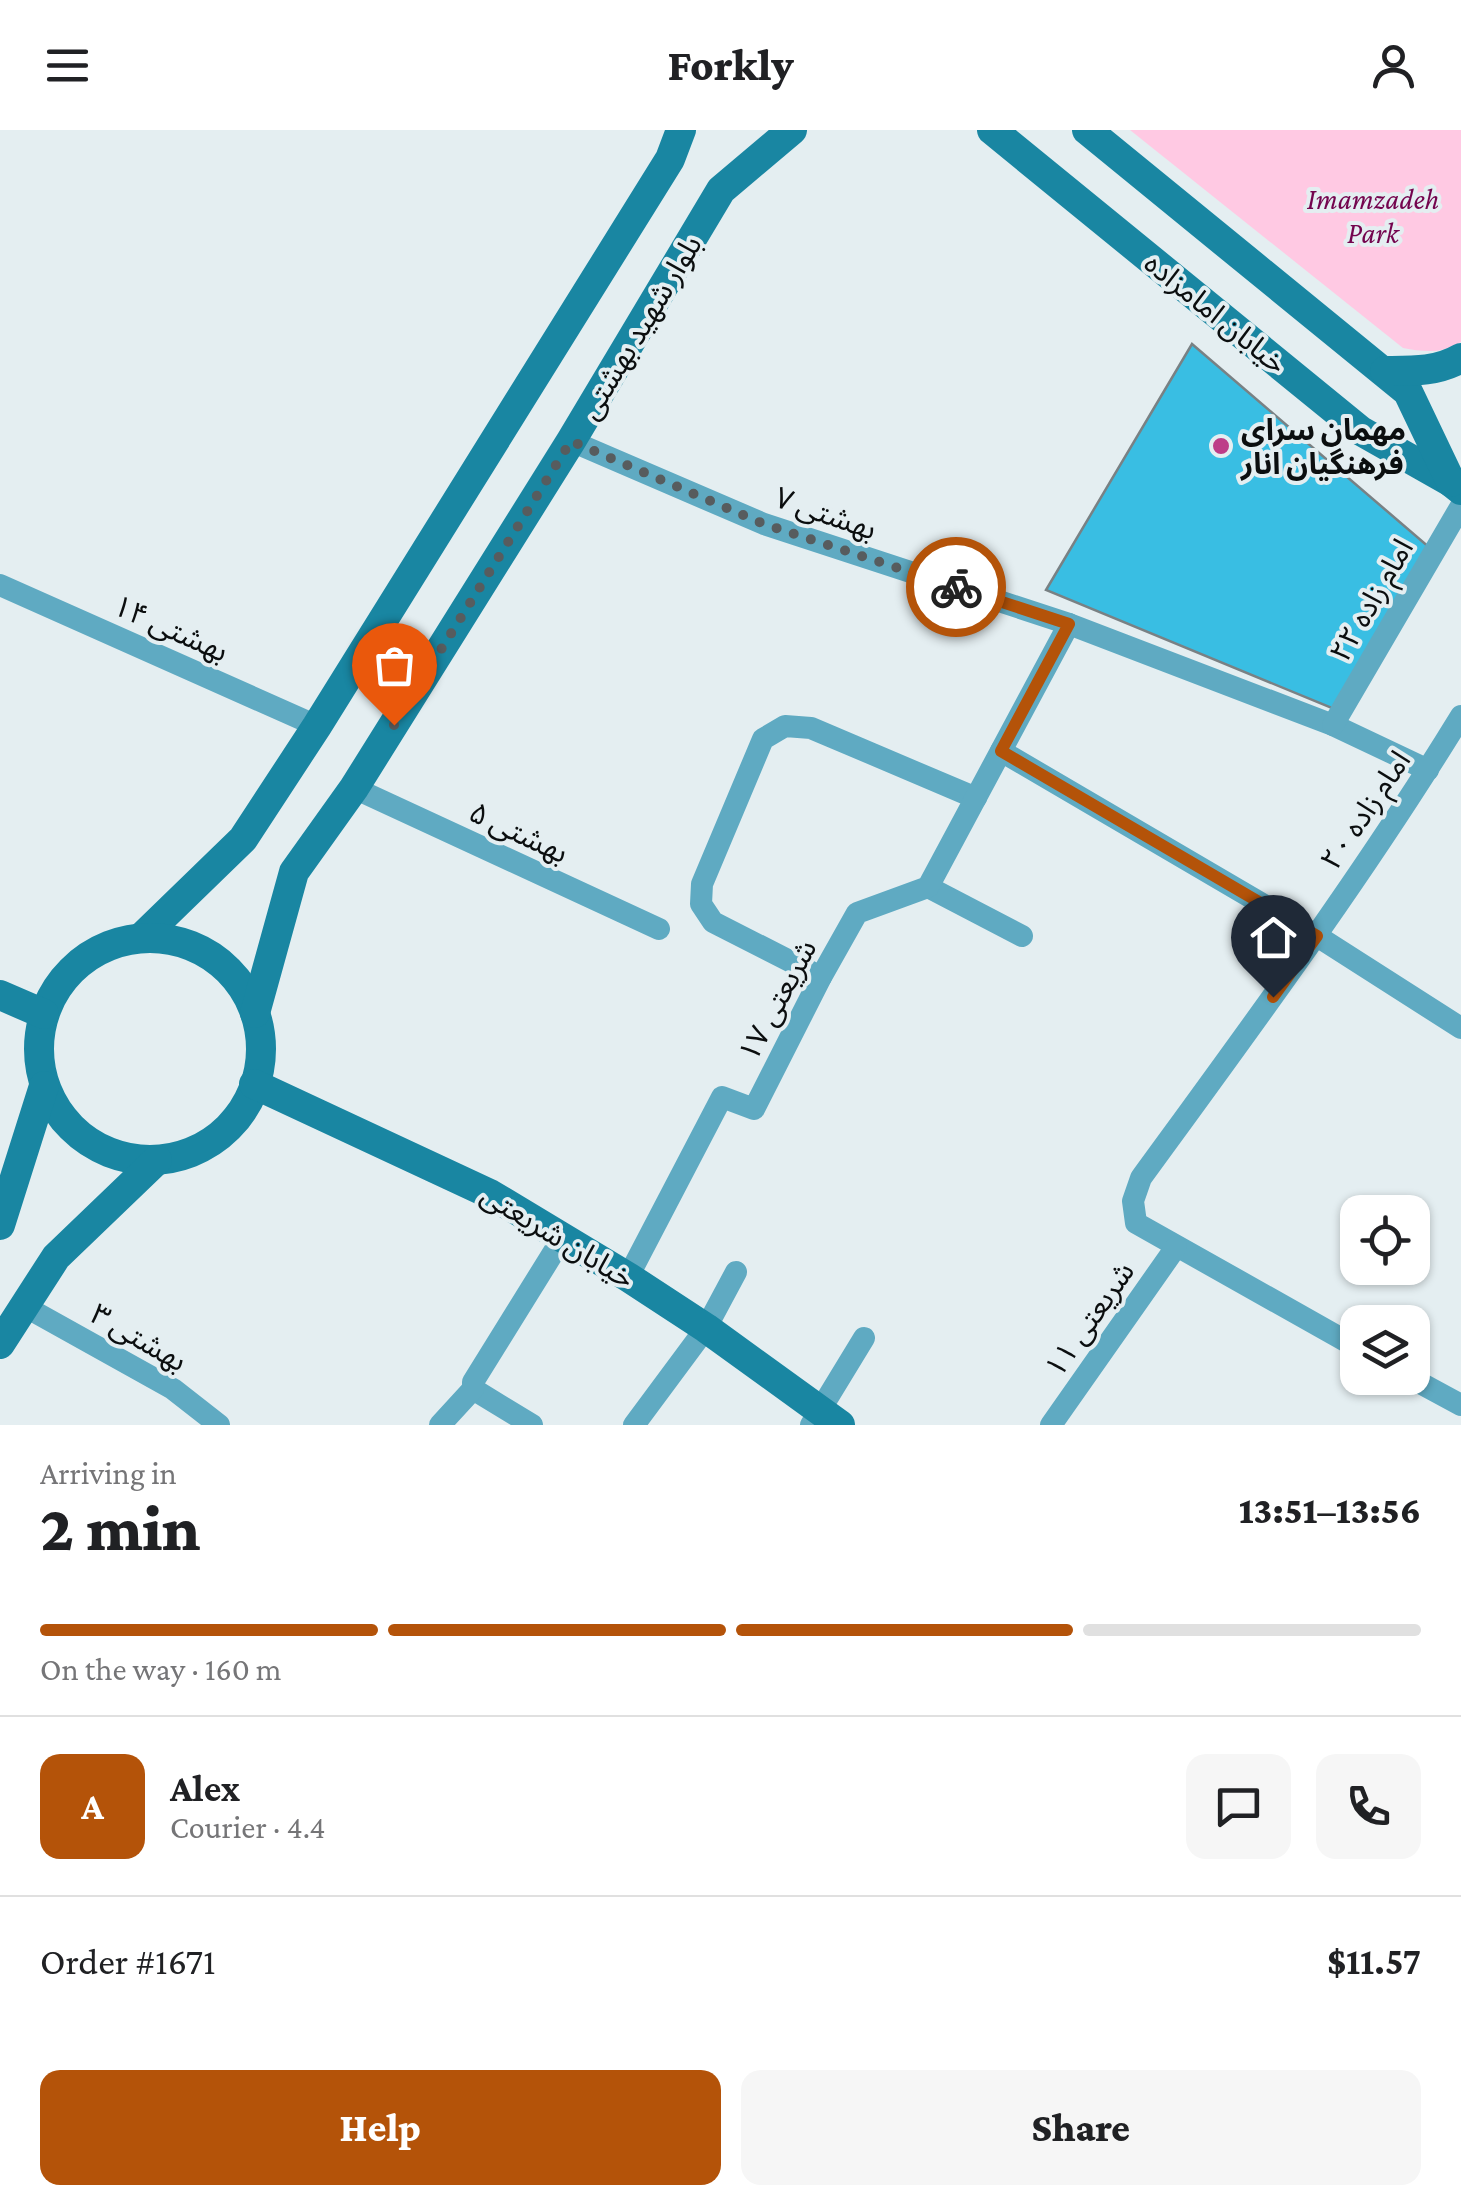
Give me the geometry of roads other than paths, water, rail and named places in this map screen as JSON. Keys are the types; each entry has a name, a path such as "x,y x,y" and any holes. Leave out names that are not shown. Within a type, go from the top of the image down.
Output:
{"street":[{"name":"بلوار شهید بهشتی","path":"141,938 243,840 670,159 681,130"},
{"name":"بلوار شهید بهشتی","path":"255,1013 294,872 354,788 722,190 792,130"},
{"name":"خیابان امامزاده","path":"992,130 1362,431 1458,486"},
{"name":"خیابان امامزاده","path":"1088,130 1408,392 1458,486"},
{"path":"1385,371 1446,367 1461,358"},
{"name":"بهشتی ۷","path":"571,441 764,524 1069,624 1333,725 1428,770"},
{"name":"امام زاده ۲۲","path":"1333,725 1458,486"},
{"name":"بهشتی ۱۴","path":"0,586 317,726"},
{"path":"1022,936 928,886 1069,624"},
{"name":"امام زاده ۲۰","path":"1176,1247 1136,1223 1133,1201 1140,1178 1317,936 1461,716"},
{"path":"821,977 713,922 700,904 702,884 763,739 785,726 811,728 976,798"},
{"path":"1001,751 1317,936 1461,1028"},
{"name":"بهشتی ۵","path":"354,788 659,930"},
{"name":"شریعتی ۱۷","path":"628,1277 722,1098 754,1109 857,913 928,886"},
{"path":"141,938 170,940 198,949 223,965 242,986 255,1013 261,1041 259,1070 250,1098 234,1122 212,1141 186,1154 158,1160 129,1158 101,1149 76,1133 57,1111 44,1086 38,1057 40,1028 49,1000 65,976 87,957 113,944 141,938"},
{"path":"0,995 44,1014"},
{"name":"خیابان شریعتی","path":"254,1084 490,1194 706,1328 823,1420"},
{"path":"0,1226 44,1086"},
{"path":"0,1344 56,1258 158,1160"},
{"path":"440,1425 473,1389 563,1238"},
{"path":"1176,1247 1340,1338"},
{"name":"شریعتی ۱۱","path":"1051,1425 1176,1247"},
{"path":"634,1425 706,1328 736,1272"},
{"name":"بهشتی ۳","path":"24,1306 172,1389 219,1425"},
{"path":"823,1420 864,1338"},
{"path":"1430,1388 1461,1405"},
{"path":"473,1389 532,1425"}],"place":[{"name":"مهمان سرای فرهنگیان انار","path":"1221,446"}],"park label":[{"name":"Imamzadeh Park","path":"1373,215"}]}
